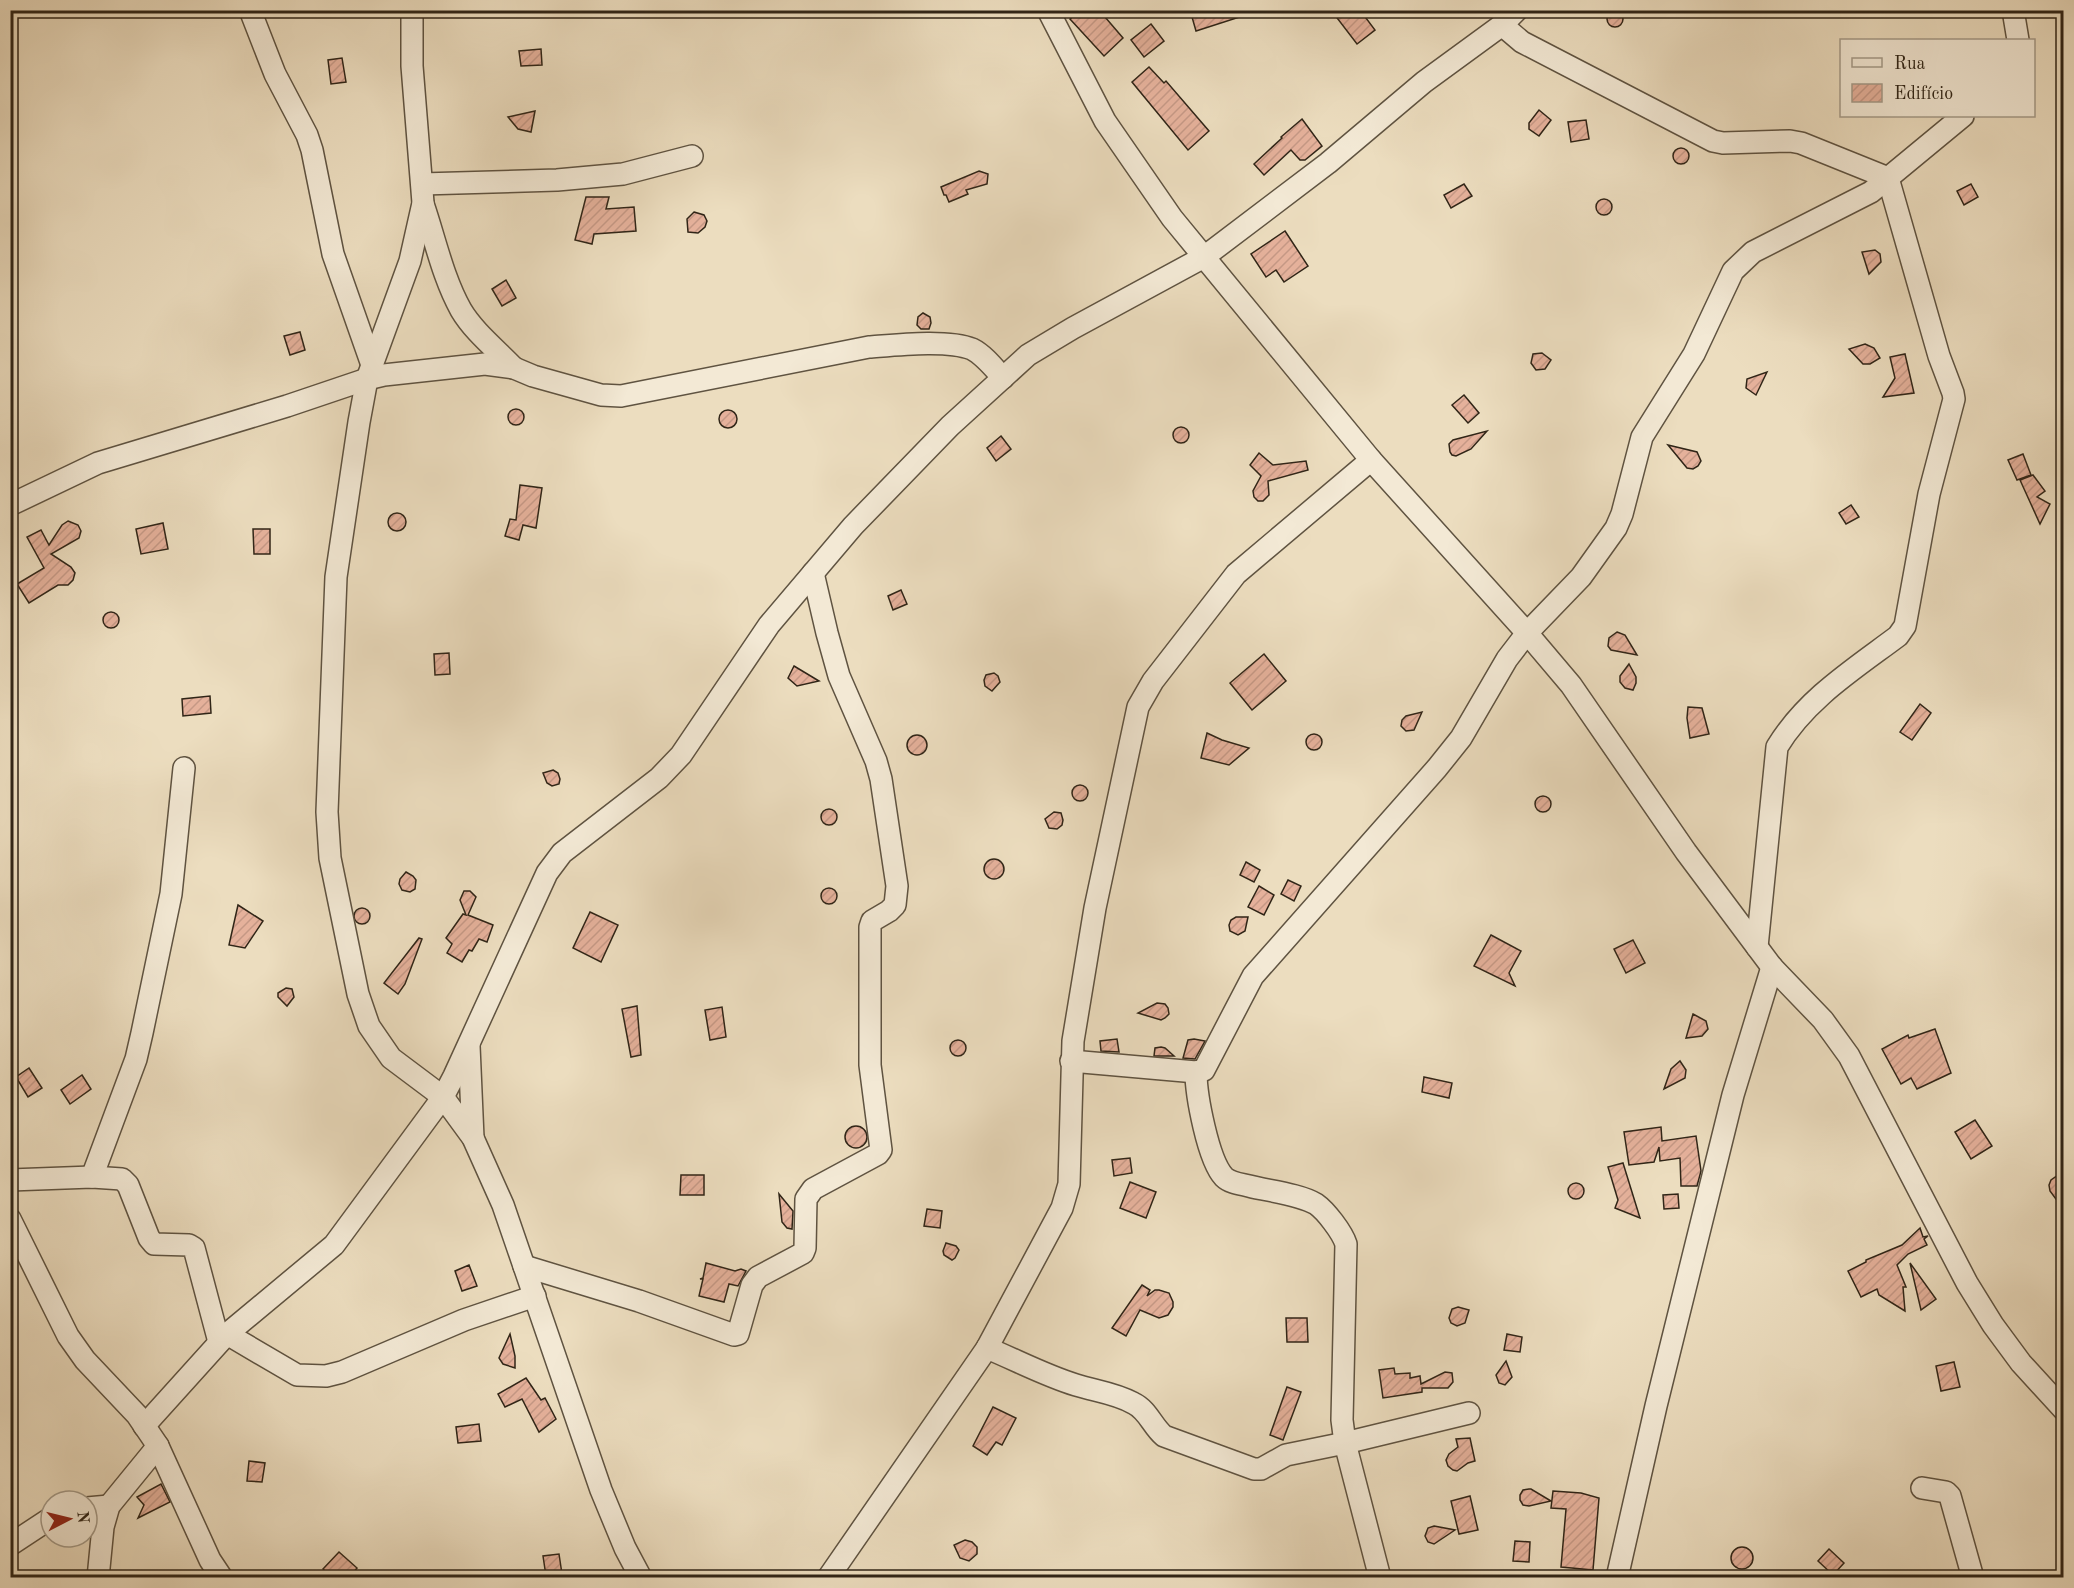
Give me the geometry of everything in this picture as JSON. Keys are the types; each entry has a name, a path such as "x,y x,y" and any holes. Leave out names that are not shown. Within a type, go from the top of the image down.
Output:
{"street":[{"path":"250,10 275,74 307,135 312,150 333,254 369,372"},
{"path":"412,10 412,66 422,193 450,284 461,310 474,327 514,368"},
{"path":"1048,10 1105,121 1172,218 1371,460 1571,685 1686,852 1757,947 1772,967 1822,1020 1849,1056 1982,1309 2021,1363 2064,1410"},
{"path":"144,1426 223,1338 334,1245 443,1097 547,873 562,853 659,778 681,755 769,625 853,526 950,426 1028,355 1204,257 1328,163 1424,82 1502,25 1517,10"},
{"path":"2013,10 2018,39"},
{"path":"1502,25 1522,42 1713,141 1801,143 1888,178"},
{"path":"1071,1061 1196,1072 1204,1070 1253,976 1437,768 1461,738 1507,659 1527,633 1581,577 1616,528 1642,437 1694,354 1733,271 1753,252 1871,192 1962,117"},
{"path":"422,193 623,174 692,156"},
{"path":"1757,947 1777,747 1784,735 1820,694 1898,636 1905,626 1929,494 1953,406 1953,393 1939,356 1888,178"},
{"path":"422,193 410,261 369,372 358,422 336,577 327,812 330,858 358,994 369,1026 391,1058 443,1097 473,1138 503,1205 601,1490 640,1578"},
{"path":"10,505 98,464 287,406 369,372 485,364 514,368 533,376 601,395 621,396 869,347 958,345 974,350 1003,378"},
{"path":"828,1578 987,1347 1062,1208 1069,1184 1072,1041 1095,908 1138,707 1153,681 1236,574 1371,460"},
{"path":"524,1266 639,1301 734,1335 738,1334 752,1286 758,1277 803,1253 808,1194 813,1189 878,1154 881,1150 870,1065 870,927 872,921 895,905 897,886 878,770 839,676 813,573"},
{"path":"92,1177 136,1059 142,1033 171,894 184,768"},
{"path":"1617,1578 1656,1406 1727,1118 1772,967"},
{"path":"469,1043 473,1138"},
{"path":"1196,1072 1199,1107 1215,1164 1224,1177 1234,1183 1300,1198 1316,1204 1342,1233 1346,1244 1342,1420 1345,1443 1380,1578"},
{"path":"10,1180 92,1177 122,1179 128,1185 149,1238 154,1244 189,1245 194,1248 223,1338 297,1375 326,1376 342,1372 464,1320 535,1296"},
{"path":"10,1219 68,1336 85,1360 137,1415 158,1446 210,1560 222,1578"},
{"path":"987,1347 1074,1385 1135,1403 1148,1415 1156,1430 1164,1436 1254,1469 1261,1469 1286,1455 1469,1413"},
{"path":"98,1578 103,1527 109,1506 158,1446"},
{"path":"1922,1488 1946,1492 1950,1496 1973,1578"},
{"path":"99,1507 109,1506"},
{"path":"10,1545 39,1526"}],"building":[{"path":"1080,10 1099,10 1123,38 1104,56 1070,19"},
{"path":"1190,10 1249,10 1249,14 1196,31"},
{"path":"1331,10 1360,10 1375,30 1357,44"},
{"path":"1612,11 1618,11 1623,19 1621,25 1612,27 1607,22 1607,16"},
{"path":"1151,24 1164,41 1144,57 1131,40"},
{"path":"541,49 542,65 521,66 519,51"},
{"path":"342,58 346,82 331,84 328,60"},
{"path":"1149,67 1164,83 1166,81 1209,131 1188,150 1132,82"},
{"path":"1539,110 1551,120 1539,136 1529,129 1529,123"},
{"path":"535,111 531,132 518,129 508,117"},
{"path":"1302,119 1322,146 1305,160 1300,160 1291,150 1264,175 1254,164"},
{"path":"1586,120 1589,139 1571,142 1568,122"},
{"path":"1678,148 1684,148 1689,156 1687,162 1678,164 1673,159 1673,153"},
{"path":"979,171 988,174 987,184 966,190 968,194 949,202 941,187"},
{"path":"1464,184 1472,196 1451,208 1444,195"},
{"path":"1971,184 1978,197 1964,205 1957,191"},
{"path":"586,197 609,197 606,209 634,207 636,231 594,234 592,244 575,240"},
{"path":"1601,199 1607,199 1612,207 1610,213 1601,215 1596,210 1596,204"},
{"path":"694,212 704,215 707,221 705,227 698,233 688,232 687,219"},
{"path":"1285,231 1308,266 1284,282 1276,270 1266,277 1251,254"},
{"path":"1875,250 1880,254 1881,262 1869,274 1862,252"},
{"path":"506,280 516,298 502,306 492,289"},
{"path":"923,313 930,317 929,329 921,329 917,325 918,317"},
{"path":"300,332 305,350 290,355 284,336"},
{"path":"1865,344 1874,348 1880,358 1870,364 1863,364 1849,349"},
{"path":"1542,353 1551,360 1545,369 1536,370 1531,363 1533,354"},
{"path":"1905,354 1914,393 1883,397 1895,378 1890,357"},
{"path":"1767,372 1756,395 1746,388 1747,379"},
{"path":"1464,395 1479,413 1468,423 1452,405"},
{"path":"513,409 519,409 524,417 522,423 513,425 508,420 508,414"},
{"path":"724,410 732,410 737,415 735,426 724,428 719,423 719,415"},
{"path":"1178,427 1184,427 1189,435 1187,441 1178,443 1173,438 1173,432"},
{"path":"1487,431 1471,449 1456,456 1450,452 1449,444 1453,440"},
{"path":"1001,436 1011,449 996,461 987,448"},
{"path":"1668,445 1697,452 1701,461 1693,469 1687,468"},
{"path":"1259,453 1273,465 1306,461 1308,470 1268,481 1269,495 1263,501 1258,501 1253,491 1261,476 1250,465"},
{"path":"2023,454 2031,475 2017,480 2008,460"},
{"path":"2033,475 2045,491 2037,497 2050,504 2040,524 2020,480"},
{"path":"520,485 542,488 536,528 523,525 519,540 505,536 510,519 516,520"},
{"path":"1851,505 1859,517 1846,524 1839,513"},
{"path":"397,513 403,516 406,522 403,528 397,531 391,528 388,522 391,516"},
{"path":"68,521 78,525 81,531 79,538 51,554 71,567 75,573 73,580 68,585 58,585 29,603 17,584 44,568 27,537 41,530 49,545 62,525"},
{"path":"163,523 168,549 141,554 136,529"},
{"path":"253,529 270,529 270,554 254,554"},
{"path":"901,590 907,604 893,610 888,596"},
{"path":"108,612 114,612 119,620 117,626 108,628 103,623 103,617"},
{"path":"1617,632 1625,635 1637,655 1611,650 1608,646 1609,638"},
{"path":"449,653 450,674 435,675 434,654"},
{"path":"1264,654 1286,681 1252,710 1230,683"},
{"path":"1629,664 1636,677 1633,690 1625,688 1620,682 1620,676"},
{"path":"794,666 819,681 797,686 788,678"},
{"path":"994,673 1000,682 992,691 985,686 984,680 986,675"},
{"path":"210,696 211,713 183,716 182,699"},
{"path":"1920,704 1931,713 1912,740 1900,732"},
{"path":"1688,707 1702,708 1709,734 1690,738"},
{"path":"1422,712 1414,730 1406,731 1401,726 1406,716"},
{"path":"1207,733 1249,748 1229,765 1201,758"},
{"path":"1311,734 1317,734 1322,742 1320,748 1311,750 1306,745 1306,739"},
{"path":"917,735 924,738 927,745 924,752 917,755 910,752 907,745 910,738"},
{"path":"553,770 558,773 560,779 559,784 552,786 547,783 543,773"},
{"path":"1077,785 1083,785 1088,793 1086,799 1077,801 1072,796 1072,790"},
{"path":"1543,796 1551,804 1543,812 1535,804"},
{"path":"829,809 835,811 837,817 835,823 829,825 823,823 821,817 823,811"},
{"path":"1054,812 1061,813 1063,820 1062,825 1057,829 1049,828 1045,819"},
{"path":"994,859 1001,862 1004,869 1001,876 994,879 987,876 984,869 987,862"},
{"path":"1246,862 1260,870 1254,882 1240,875"},
{"path":"406,872 416,880 415,889 410,892 402,890 399,884"},
{"path":"1288,880 1301,886 1294,901 1281,894"},
{"path":"1259,886 1274,895 1264,915 1248,907"},
{"path":"826,888 832,888 837,896 835,902 826,904 821,899 821,893"},
{"path":"464,891 470,891 476,897 468,915 493,925 487,942 479,939 462,962 447,953 452,944 446,938 463,914 466,915 460,900"},
{"path":"238,905 263,921 245,948 229,945"},
{"path":"359,908 365,908 370,916 368,922 359,924 354,919 354,913"},
{"path":"590,912 618,925 601,962 573,948"},
{"path":"1236,917 1248,917 1245,931 1238,935 1230,931 1229,925"},
{"path":"1491,935 1521,951 1509,973 1515,986 1474,966"},
{"path":"419,938 422,939 405,984 398,994 384,983"},
{"path":"1633,940 1645,963 1626,973 1614,949"},
{"path":"286,988 292,989 294,997 287,1006 278,997 278,993"},
{"path":"1157,1003 1165,1004 1168,1008 1169,1014 1165,1018 1161,1020 1138,1013"},
{"path":"637,1006 641,1055 631,1057 622,1009"},
{"path":"722,1007 726,1037 710,1040 705,1010"},
{"path":"1693,1014 1706,1021 1708,1029 1702,1036 1686,1038"},
{"path":"1935,1029 1951,1073 1917,1089 1911,1078 1901,1084 1882,1049 1908,1035 1909,1038"},
{"path":"1117,1039 1119,1052 1101,1051 1100,1041"},
{"path":"958,1040 964,1042 966,1048 964,1054 958,1056 952,1054 950,1048 952,1042"},
{"path":"1188,1040 1205,1041 1195,1059 1183,1058"},
{"path":"1161,1047 1174,1056 1154,1056 1155,1048"},
{"path":"1680,1061 1686,1070 1685,1078 1664,1089 1671,1069"},
{"path":"29,1068 42,1088 28,1097 16,1077"},
{"path":"82,1075 91,1089 70,1104 61,1090"},
{"path":"1424,1077 1452,1083 1449,1098 1422,1092"},
{"path":"1975,1120 1992,1146 1971,1159 1955,1132"},
{"path":"856,1126 864,1129 867,1137 864,1145 856,1148 848,1145 845,1137 848,1129"},
{"path":"1661,1127 1662,1141 1696,1136 1701,1171 1697,1186 1681,1186 1680,1158 1660,1161 1659,1147 1654,1162 1629,1165 1624,1132"},
{"path":"1130,1158 1132,1173 1114,1176 1112,1160"},
{"path":"1623,1163 1640,1218 1615,1208 1618,1200 1608,1167"},
{"path":"2064,1171 2064,1210 2050,1191 2049,1185 2051,1180"},
{"path":"681,1175 704,1175 704,1195 680,1195"},
{"path":"1130,1182 1156,1192 1146,1218 1120,1208"},
{"path":"1573,1183 1579,1183 1584,1191 1582,1197 1573,1199 1568,1194 1568,1188"},
{"path":"779,1194 793,1211 792,1229 787,1228 782,1222"},
{"path":"1678,1194 1679,1208 1664,1209 1663,1195"},
{"path":"927,1209 942,1211 940,1228 924,1226"},
{"path":"1920,1228 1923,1237 1928,1236 1924,1239 1927,1245 1908,1254 1897,1265 1906,1287 1903,1287 1905,1311 1879,1295 1877,1289 1861,1297 1848,1271 1866,1260 1902,1245"},
{"path":"946,1243 956,1246 959,1250 952,1260 944,1255"},
{"path":"706,1263 735,1271 741,1269 746,1271 738,1286 729,1284 724,1302 699,1296 703,1279 700,1279 703,1278"},
{"path":"1910,1263 1936,1299 1921,1310"},
{"path":"469,1265 477,1286 462,1291 455,1271"},
{"path":"1142,1285 1150,1290 1147,1296 1155,1290 1169,1293 1173,1307 1168,1315 1159,1318 1140,1310 1126,1336 1112,1328"},
{"path":"1458,1307 1469,1310 1465,1323 1457,1326 1451,1323 1449,1318 1452,1309"},
{"path":"1286,1318 1307,1318 1308,1342 1287,1342"},
{"path":"510,1334 515,1368 503,1364 499,1358"},
{"path":"1507,1334 1522,1337 1520,1352 1504,1350"},
{"path":"1506,1361 1512,1377 1505,1385 1499,1383 1496,1375"},
{"path":"1954,1362 1960,1387 1941,1391 1936,1366"},
{"path":"1394,1368 1395,1374 1410,1373 1410,1378 1420,1376 1421,1384 1445,1372 1452,1373 1453,1382 1448,1388 1422,1388 1422,1392 1383,1398 1379,1370"},
{"path":"526,1378 541,1400 545,1398 556,1419 539,1432 522,1399 505,1407 498,1394"},
{"path":"1287,1387 1301,1392 1283,1440 1270,1435"},
{"path":"993,1407 1016,1418 1002,1445 996,1442 987,1455 973,1446"},
{"path":"479,1424 481,1441 458,1443 456,1427"},
{"path":"1470,1438 1475,1461 1457,1471 1453,1470 1448,1466 1446,1460 1449,1454 1458,1447 1456,1439"},
{"path":"249,1461 265,1463 262,1482 247,1481"},
{"path":"161,1484 170,1502 138,1518 144,1505 137,1497"},
{"path":"1531,1489 1551,1501 1529,1506 1523,1505 1520,1495 1523,1490"},
{"path":"1553,1491 1581,1493 1599,1498 1593,1570 1561,1567 1566,1509 1551,1508"},
{"path":"1470,1496 1478,1530 1459,1534 1451,1501"},
{"path":"1434,1526 1455,1530 1434,1544 1428,1542 1425,1536 1428,1528"},
{"path":"965,1540 977,1547 977,1554 969,1561 960,1558 954,1545"},
{"path":"1515,1541 1530,1542 1529,1562 1513,1561"},
{"path":"1742,1547 1750,1550 1753,1558 1750,1566 1742,1569 1734,1566 1731,1558 1734,1550"},
{"path":"1829,1549 1844,1563 1833,1575 1818,1561"},
{"path":"339,1552 357,1568 349,1578 332,1578 323,1569"},
{"path":"559,1554 562,1574 546,1576 543,1556"}]}
